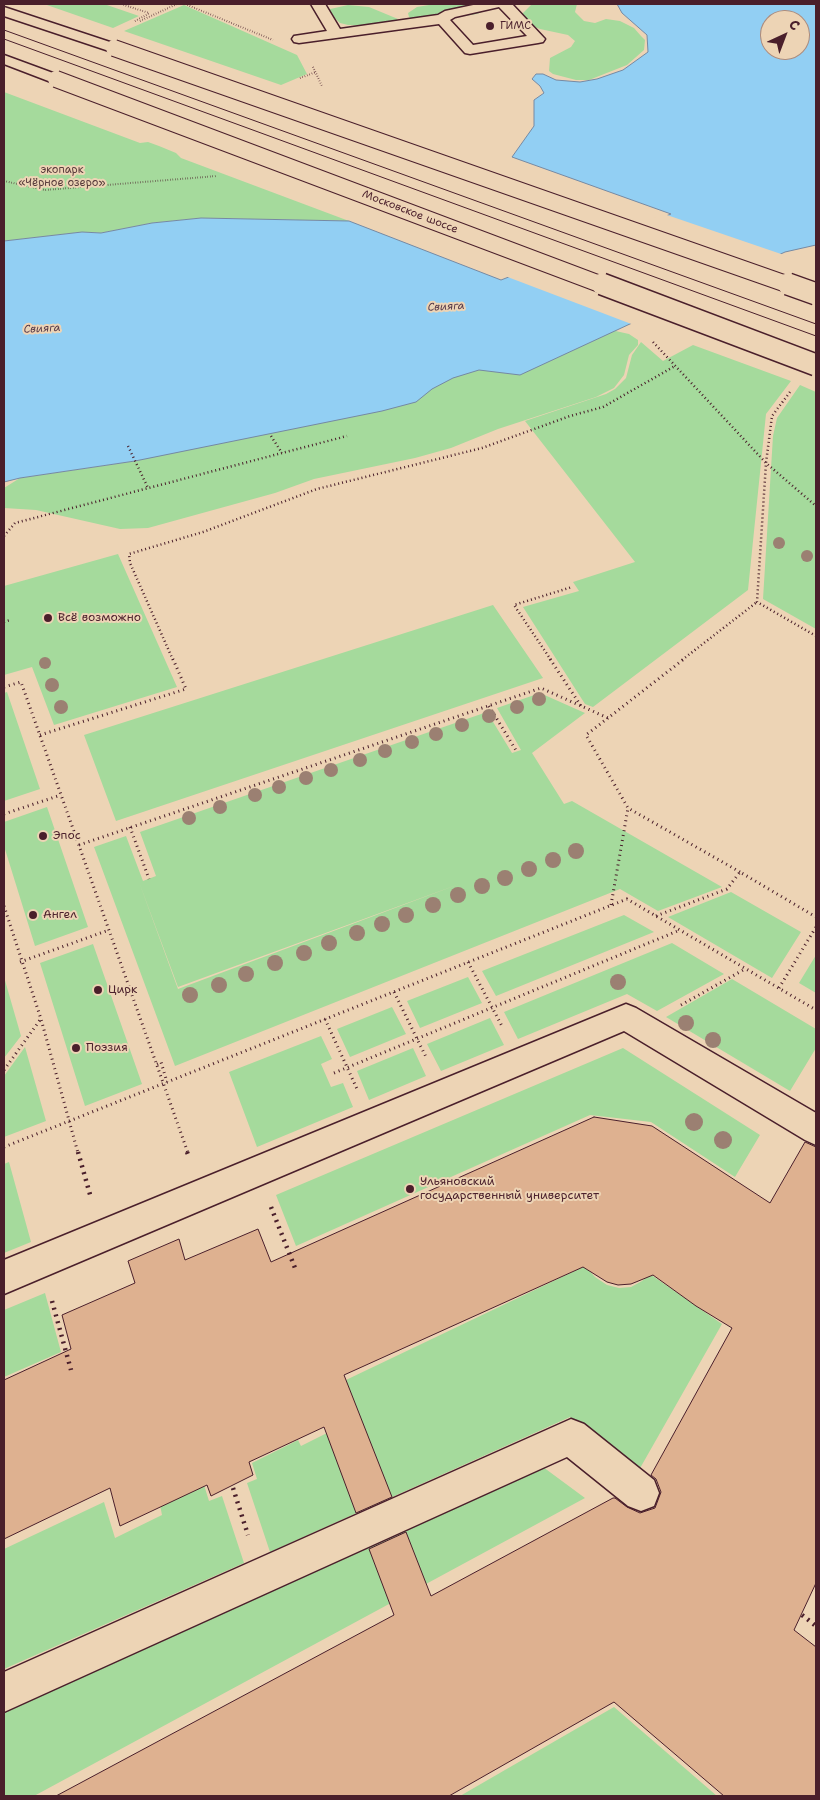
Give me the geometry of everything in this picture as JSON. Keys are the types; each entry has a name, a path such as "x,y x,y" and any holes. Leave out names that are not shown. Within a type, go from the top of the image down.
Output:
{"main road":[{"path":"318,4 336,34"},
{"path":"299,39 442,19 450,14 496,4"},
{"path":"442,19 470,50 538,40 504,4"},
{"path":"4,11 816,294"},
{"name":"Московское шоссе","path":"4,59 816,365"},
{"path":"4,1277 626,1017 816,1130"},
{"path":"4,1692 571,1437 641,1493"}],"path":[{"path":"122,4 154,15"},
{"path":"150,17 177,4"},
{"path":"185,4 281,43"},
{"path":"4,181 44,190 219,176"},
{"path":"652,342 766,463 816,506"},
{"path":"40,735 186,689 130,563 129,554 204,532 317,489 482,448 570,416 603,407 675,366"},
{"path":"794,387 772,416 766,463 757,602 586,735 628,808 816,917"},
{"path":"271,436 282,453"},
{"path":"4,536 15,523 347,436"},
{"path":"128,446 148,488"},
{"path":"572,587 514,605 581,706"},
{"path":"757,602 816,636"},
{"path":"4,622 10,620"},
{"path":"4,687 21,682 157,1064 160,1062 165,1083 202,1195"},
{"path":"79,845 540,688 608,718"},
{"path":"489,706 517,752"},
{"path":"4,814 61,795"},
{"path":"611,905 628,808"},
{"path":"130,827 149,879"},
{"path":"656,916 727,889 740,872"},
{"path":"4,1147 627,899 816,1010"},
{"path":"4,906 20,962 41,1019 68,1122 102,1236"},
{"path":"779,988 816,927"},
{"path":"20,962 109,930"},
{"path":"334,1073 680,930"},
{"path":"468,962 521,1061"},
{"path":"642,1026 746,968"},
{"path":"394,992 444,1093"},
{"path":"4,1070 41,1019"},
{"path":"325,1019 372,1123"},
{"path":"258,1171 295,1268"},
{"path":"42,1261 71,1370"},
{"path":"233,1488 261,1576"},
{"path":"802,1615 816,1626"}],"green space":[{"path":"44,4 104,4 139,16 113,28"},
{"path":"435,4 491,4 484,11 477,14 451,18 412,19 409,17 408,13 417,7"},
{"path":"532,4 577,4 575,12 584,21 595,23 606,19 620,21 634,28 645,40 644,50 627,65 589,80 576,80 553,74 549,71 550,58 571,47 575,41 568,35 527,24 521,15"},
{"path":"184,5 297,55 307,74 281,85 124,31"},
{"path":"348,5 369,7 398,19 392,23 367,26 348,25 340,23 326,10"},
{"name":"экопарк «Чёрное озеро»","path":"4,92 140,143 148,142 159,146 176,153 181,158 349,221 201,218 152,223 101,233 82,232 4,241"},
{"path":"602,328 629,334 638,340 638,345 629,355 624,375 614,388 596,397 498,429 451,448 415,458 314,479 275,493 148,528 120,529 36,510 4,508 4,488 20,478 135,461"},
{"path":"641,342 663,361 693,345 791,381 766,414 748,590 593,707 585,704 523,607 579,591 573,582 635,562 525,421 606,394 615,389 626,378 632,355"},
{"path":"800,385 816,392 816,629 763,599 773,436 777,418"},
{"path":"118,554 177,687 54,725 32,667 4,675 4,586"},
{"path":"493,605 543,678 116,821 84,735"},
{"path":"7,692 40,789 4,801 4,693"},
{"path":"540,693 585,713 532,753 564,804 572,801 722,887 658,911 620,889 175,1066 94,847 126,836 143,881 156,876 140,832 487,712 512,753 521,750 497,708","holes":["139,882 178,987 462,883 178,989"]},
{"path":"47,807 88,927 35,946 4,846 4,822"},
{"path":"731,892 801,932 772,978 668,917"},
{"path":"624,915 654,932 496,996 482,971"},
{"path":"672,943 724,974 657,1011 627,994 518,1039 504,1012"},
{"path":"93,944 142,1084 85,1106 40,963"},
{"path":"816,955 816,993 799,983"},
{"path":"4,977 21,1036 4,1058"},
{"path":"468,977 482,1003 420,1028 407,1001"},
{"path":"732,979 816,1029 816,1048 790,1091 666,1017"},
{"path":"392,1007 406,1034 350,1057 337,1029"},
{"path":"490,1018 504,1045 441,1071 427,1044"},
{"path":"321,1036 332,1059 321,1064 331,1087 343,1083 353,1107 257,1147 229,1072"},
{"path":"25,1047 46,1121 4,1137 4,1076"},
{"path":"413,1048 426,1076 369,1100 357,1071"},
{"path":"623,1048 760,1135 735,1177 651,1122 590,1115 296,1246 276,1195"},
{"path":"9,1162 31,1242 4,1253 4,1164"},
{"path":"585,1266 595,1277 607,1285 619,1288 631,1287 650,1274 722,1324 639,1470 570,1417 270,1552 247,1483 257,1479 252,1463 298,1440 301,1446 341,1426 327,1389"},
{"path":"45,1293 61,1352 4,1377 4,1310"},
{"path":"543,1467 585,1498 34,1796 4,1796 4,1712"},
{"path":"204,1485 209,1501 222,1496 244,1563 4,1669 4,1549 104,1502 115,1538 162,1515 160,1505"},
{"path":"614,1707 717,1796 460,1796"}],"water":[{"name":"Свияга","path":"617,4 816,4 816,245 785,252 520,375 479,370 453,378 432,389 416,402 382,411 135,461 4,482 4,241 82,232 101,233 152,223 201,218 349,221 501,280 671,214 512,157 534,126 534,100 544,93 540,86 532,79 536,74 543,74 556,80 580,82 597,79 623,70 648,52 647,35 622,13"}],"pier":[{"path":"664,214 784,255 634,325 505,276"}],"building":[{"path":"594,1117 652,1126 770,1203 805,1142 816,1147 816,1583 794,1630 816,1647 816,1796 724,1796 614,1702 449,1796 56,1796 394,1615 369,1549 406,1532 431,1596 613,1498 640,1513 655,1508 661,1492 656,1479 651,1475 732,1328 696,1306 653,1275 631,1284 618,1285 607,1282 583,1267 344,1375 392,1497 356,1513 324,1427 249,1462 253,1475 211,1496 207,1485 120,1526 110,1488 4,1539 4,1380 71,1349 62,1315 135,1283 128,1261 179,1239 185,1260 258,1229 271,1262"}],"tram line":[{"path":"4,30 816,324"},
{"path":"4,39 816,336"}],"place":[{"name":"ГИМС","path":"490,26"},
{"name":"Всё возможно","path":"48,618"},
{"name":"Эпос","path":"43,836"},
{"name":"Ангел","path":"33,915"},
{"name":"Цирк","path":"98,990"},
{"name":"Поэзия","path":"76,1048"},
{"name":"Ульяновский государственный университет","path":"410,1189"}]}
